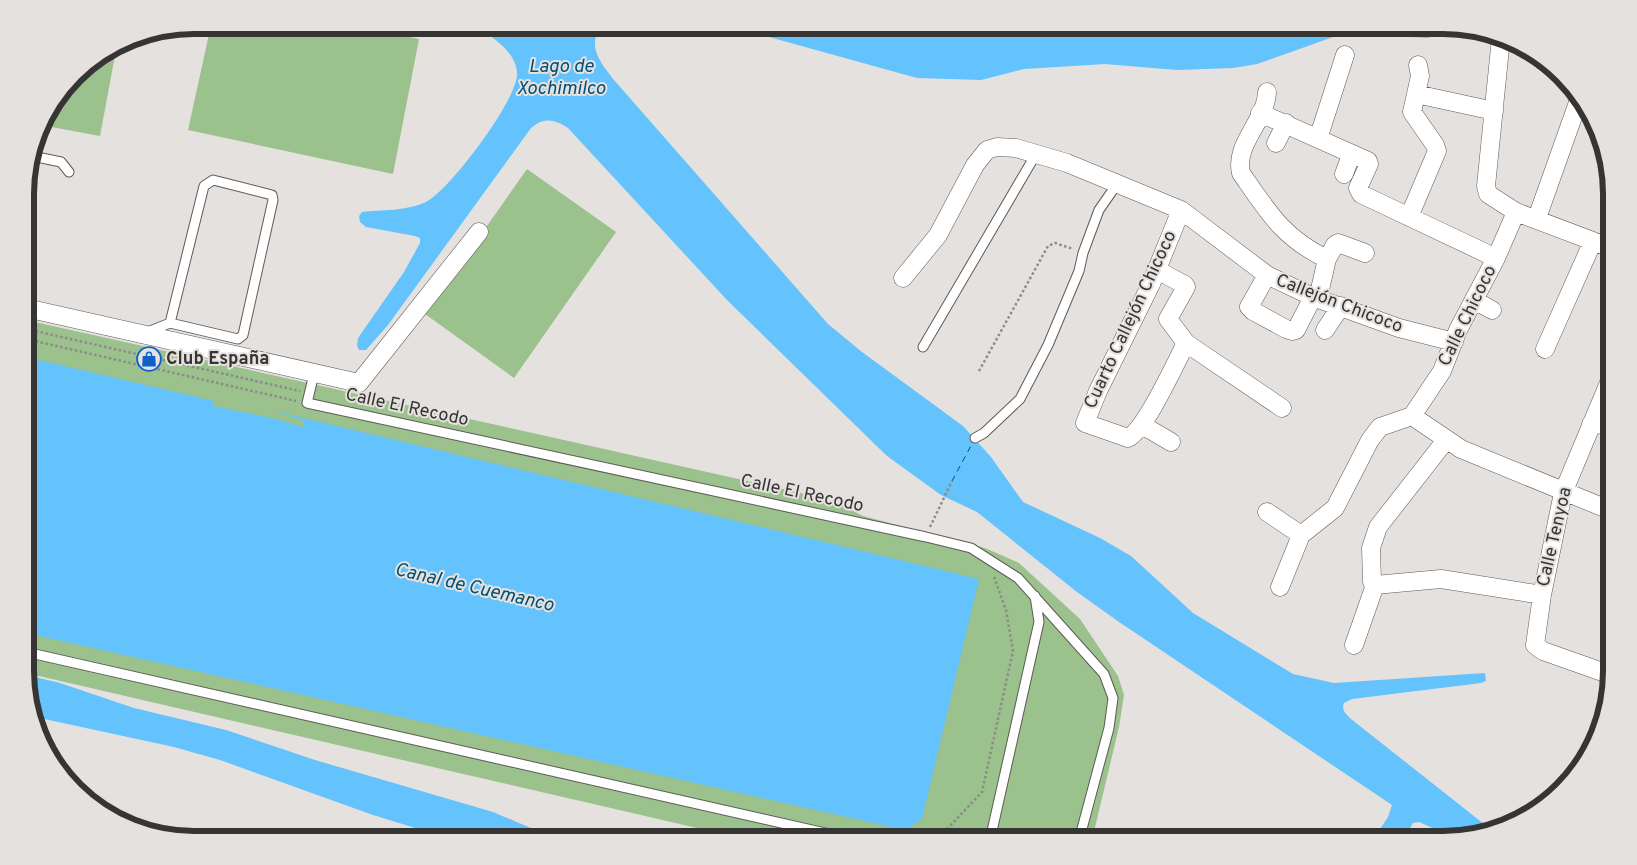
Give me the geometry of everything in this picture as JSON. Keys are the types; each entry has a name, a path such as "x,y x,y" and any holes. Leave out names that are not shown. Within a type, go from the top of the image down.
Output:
{"street":[{"path":"1500,44 1486,186 1488,194 1494,200 1516,212 1537,218 1603,245"},
{"path":"1318,139 1345,55"},
{"path":"1409,217 1436,151 1436,145 1412,112 1420,76 1418,65"},
{"path":"1267,92 1260,113 1240,156 1241,173 1280,227 1306,249 1327,259"},
{"path":"1416,94 1494,111"},
{"path":"1537,218 1577,106"},
{"path":"1260,113 1284,118 1318,139 1368,162 1369,164 1358,188 1361,194 1496,258"},
{"path":"1276,143 1284,118"},
{"name":"Callejón Chicoco","path":"903,278 938,235 975,165 986,150 997,147 1016,148 1067,163 1181,210 1267,275 1316,298 1399,328 1454,342"},
{"path":"1344,174 1351,155"},
{"name":"Cuarto Callejón Chicoco","path":"1142,425 1128,438 1094,428 1085,423 1085,420 1157,270 1181,210"},
{"name":"Calle Chicoco","path":"1412,416 1442,370 1516,212"},
{"path":"34,310 359,383 479,232"},
{"path":"1545,349 1593,241"},
{"path":"1267,275 1249,307 1292,332 1296,330 1316,298 1327,259 1335,245 1338,243 1365,252"},
{"path":"1157,270 1186,287 1168,319 1186,343 1282,408"},
{"path":"1474,300 1492,310"},
{"path":"1325,330 1341,306"},
{"path":"1171,442 1142,425 1186,343"},
{"name":"Calle Tenyoa","path":"1603,396 1563,493 1542,595 1536,645 1544,652 1603,672"},
{"path":"1280,587 1301,535 1335,508 1370,440 1380,427 1412,416 1460,449 1603,509"},
{"path":"1591,424 1603,425"},
{"path":"1375,585 1372,582 1371,548 1378,527 1446,440"},
{"path":"1267,512 1301,535"},
{"path":"1375,585 1441,579 1542,595"},
{"path":"1354,646 1375,585"}],"lane":[{"path":"923,347 1036,154"},
{"path":"38,157 60,162 69,172"},
{"path":"142,335 170,323 238,339 243,335 274,200 272,195 213,180 204,186 170,323"},
{"path":"975,438 984,433 1020,399 1048,345 1079,271 1083,253 1099,210 1117,184"},
{"path":"307,403 314,374"},
{"name":"Calle El Recodo","path":"307,403 971,548 1018,578 1104,674 1113,698 1109,728 1081,831"},
{"path":"992,831 1039,622 1035,596"},
{"path":"34,654 816,831"}],"path":[{"path":"979,370 1048,246 1054,243 1083,253"},
{"path":"34,330 310,393"},
{"path":"34,341 307,403"},
{"path":"926,537 952,481"},
{"path":"944,831 982,792 1013,651 1006,610 987,557"}],"green space":[{"path":"209,34 396,34 419,39 393,174 188,130"},
{"path":"115,54 100,136 48,126 73,88 88,73"},
{"path":"527,169 616,232 514,378 425,314"},
{"path":"34,322 801,493 835,502 863,516 985,548 1019,563 1080,619 1118,676 1124,695 1119,727 1094,831 710,831 34,675"}],"water":[{"name":"Lago de Xochimilco","path":"488,34 597,34 595,40 597,54 609,74 828,324 862,352 963,426 991,457 1023,502 1100,538 1131,556 1193,613 1293,674 1334,683 1485,673 1486,681 1481,683 1352,699 1344,703 1343,708 1344,712 1351,719 1486,825 1454,831 1439,831 1419,822 1413,823 1408,831 1379,831 1388,817 1392,805 1119,622 1077,592 977,512 941,495 887,456 727,300 568,128 554,121 540,122 531,128 388,325 366,350 359,350 357,345 358,338 404,272 420,243 420,238 366,227 360,222 359,216 362,212 403,209 426,202 437,194 466,163 496,121 515,84 517,72 512,57"},
{"path":"755,34 1364,34 1333,37 1257,64 1233,68 1177,70 1105,64 1024,69 981,80 917,78"},
{"path":"1364,34 1443,34 1427,38"},
{"name":"Canal de Cuemanco","path":"34,359 214,401 213,406 272,418 303,427 304,421 274,411 979,579 922,819 905,830 34,635"},
{"path":"34,677 60,683 134,708 226,730 315,760 493,812 538,831 425,831 373,815 220,760 174,747 41,718 35,693"}],"ferry route":[{"path":"952,481 973,442"}],"place":[{"name":"Club España","path":"149,359"}]}
